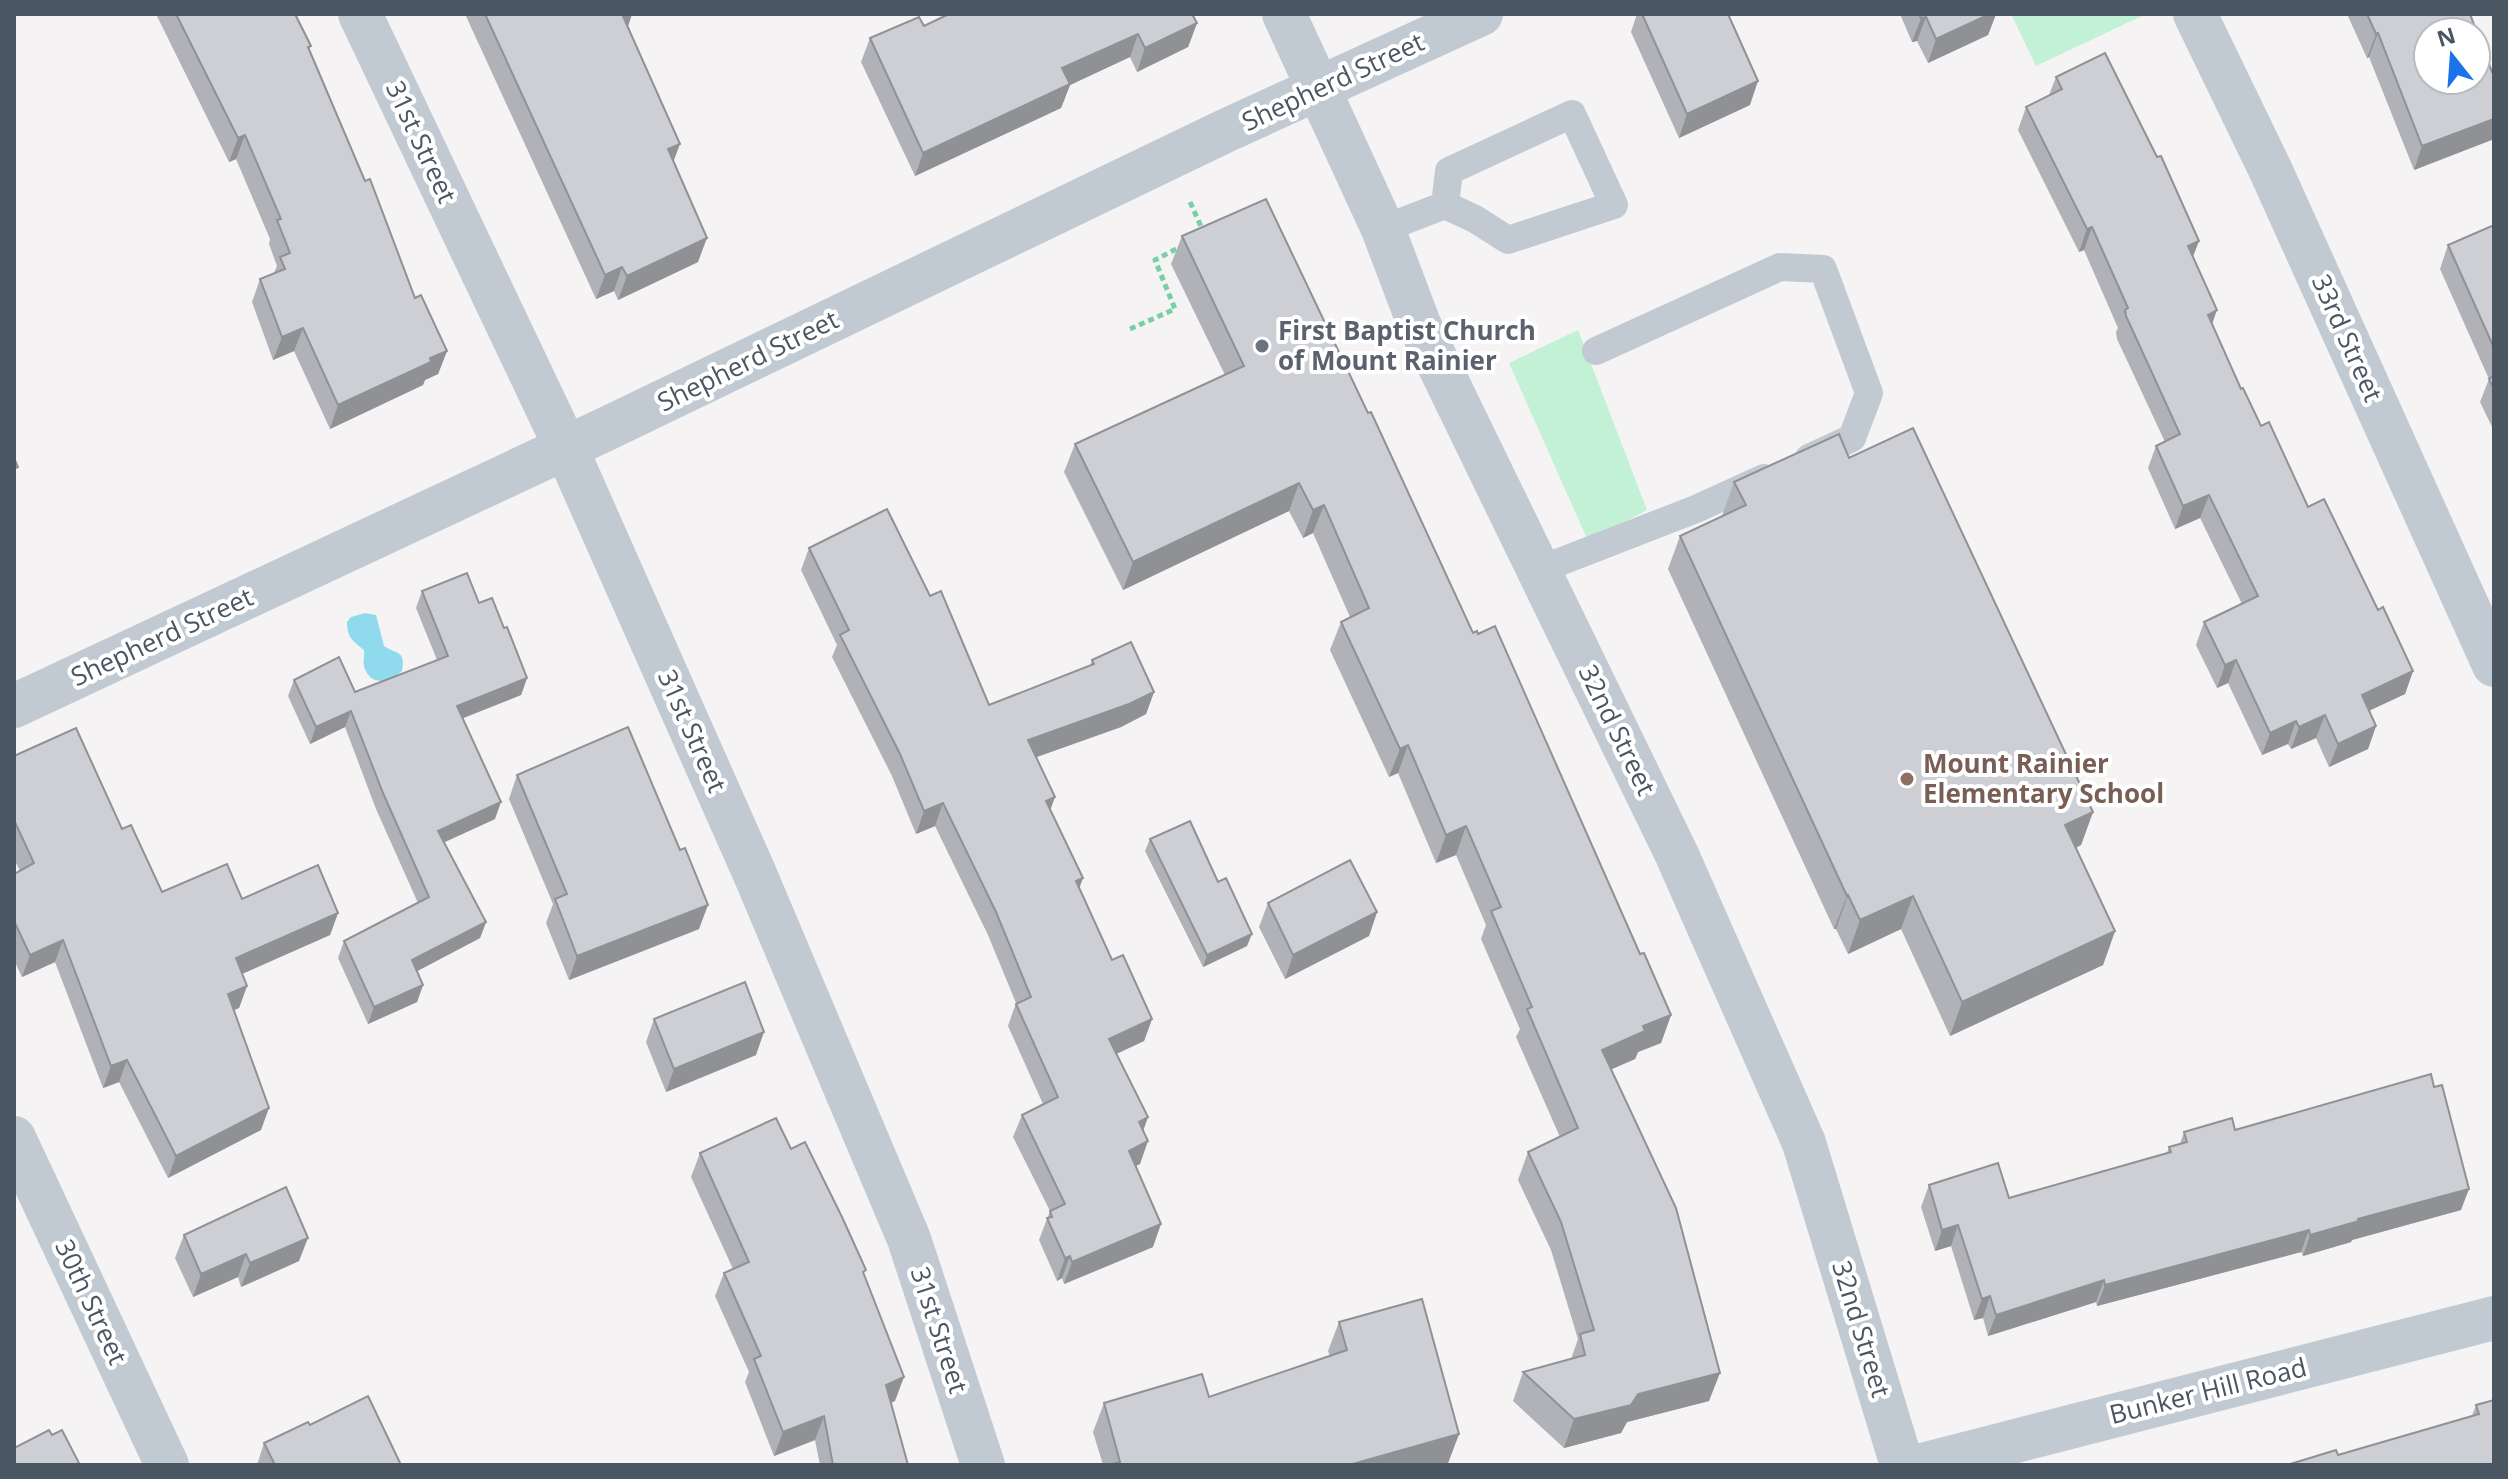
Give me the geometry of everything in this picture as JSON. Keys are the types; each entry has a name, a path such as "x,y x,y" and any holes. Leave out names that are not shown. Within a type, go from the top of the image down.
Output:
{"street":[{"name":"31st Street","path":"360,14 566,448 754,872 909,1239 983,1465"},
{"name":"32nd Street","path":"1284,14 1383,229 1419,324 1677,855 1804,1143 1902,1465"},
{"name":"Shepherd Street","path":"14,706 566,448 1225,131 1481,14"},
{"name":"33rd Street","path":"2195,14 2270,169 2494,665"},
{"name":"30th Street","path":"14,1138 167,1465"},
{"name":"Bunker Hill Road","path":"1922,1465 2494,1318"}],"lane":[{"path":"1383,229 1445,205 1508,240 1614,205 1572,114 1449,171 1445,205"},
{"path":"1539,570 1696,509 1852,438 1869,393 1823,269 1780,267 1596,351"}],"path":[{"path":"1130,329 1175,309 1155,260 1205,235 1187,196"}],"green space":[{"path":"2011,14 2146,14 2036,66"},
{"path":"1578,330 1647,510 1588,541 1509,363"}],"water":[{"path":"365,613 376,615 384,646 399,654 403,660 402,671 393,678 382,681 368,675 364,650 349,636 347,622 351,617"}],"building":[{"path":"176,14 295,14 365,181 370,179 415,298 421,295 447,351 430,358 431,362 338,405 303,328 282,337 260,279 285,269 280,257 290,253 277,220 281,219 245,135 238,138"},
{"path":"485,14 622,14 680,144 668,149 707,238 627,276 622,267 605,275"},
{"path":"949,14 1192,14 1197,23 1145,48 1138,34 1062,68 1070,84 923,153 870,38 919,17 924,26"},
{"path":"1642,14 1728,14 1758,81 1687,114"},
{"path":"1919,14 1990,14 1936,39 1926,17 1921,18"},
{"path":"2367,14 2470,14 2412,16 2412,96 2492,96 2494,71 2494,119 2422,146 2378,33"},
{"path":"2105,53 2157,157 2161,156 2199,241 2188,246 2217,310 2208,315 2241,389 2261,426 2269,422 2308,507 2324,499 2378,610 2383,607 2413,671 2362,695 2376,726 2338,744 2325,715 2299,727 2296,721 2270,733 2236,660 2225,665 2204,622 2258,596 2209,495 2183,506 2156,446 2180,434 2126,316 2125,310 2128,308 2092,227 2087,229 2026,107 2062,89 2056,77"},
{"path":"1266,199 1368,413 1371,412 1473,633 1477,631 1478,634 1495,626 1640,954 1644,953 1671,1015 1643,1026 1645,1031 1602,1050 1676,1208 1720,1373 1638,1394 1631,1405 1574,1419 1523,1372 1585,1355 1580,1334 1594,1330 1561,1222 1528,1152 1578,1128 1527,1009 1532,1007 1491,911 1501,907 1466,826 1446,835 1408,745 1400,749 1341,622 1369,608 1324,505 1313,510 1299,483 1133,562 1075,444 1244,366 1182,236"},
{"path":"2494,225 2494,348 2448,245"},
{"name":"Mount Rainier Elementary School","path":"1913,428 2093,812 2065,825 2115,931 1962,1002 1913,896 1860,920 1680,536 1746,505 1734,482 1839,434 1849,458"},
{"path":"887,509 930,596 941,591 989,705 1094,664 1092,660 1131,642 1154,692 1028,740 1055,797 1046,801 1083,878 1076,881 1112,960 1123,955 1152,1019 1109,1039 1148,1117 1139,1122 1148,1141 1129,1151 1161,1224 1072,1262 1070,1256 1065,1258 1047,1218 1052,1217 1050,1211 1065,1204 1022,1115 1058,1097 1016,1004 1031,997 996,912 943,803 924,811 900,754 840,635 849,630 809,548"},
{"path":"467,573 479,603 492,598 527,678 457,706 501,802 438,831 486,922 412,960 423,985 374,1007 344,941 429,897 351,711 316,727 294,680 339,657 355,692 448,656 422,591"},
{"path":"628,727 680,850 685,848 708,905 577,956 555,899 567,894 517,775"},
{"path":"76,728 122,829 131,825 162,892 227,864 242,899 318,865 338,913 236,958 247,986 228,994 269,1108 176,1156 127,1060 111,1066 63,940 30,955 14,921 14,874 34,863 14,820 14,756"},
{"path":"1190,821 1218,882 1226,878 1252,934 1207,955 1150,839"},
{"path":"1350,860 1377,912 1293,955 1268,903"},
{"path":"745,982 764,1032 674,1069 654,1019"},
{"path":"2431,1074 2434,1087 2442,1085 2469,1189 2310,1235 2309,1230 2105,1285 2104,1280 1996,1315 1990,1296 1982,1299 1958,1225 1942,1230 1929,1185 1998,1163 2009,1198 2171,1152 2169,1147 2187,1142 2184,1132 2232,1118 2235,1130"},
{"path":"776,1118 791,1149 805,1142 866,1270 863,1272 904,1377 886,1385 908,1465 833,1465 824,1416 783,1432 754,1359 761,1356 724,1273 749,1262 700,1153"},
{"path":"286,1187 308,1238 250,1263 246,1254 201,1274 184,1235"},
{"path":"1422,1299 1459,1434 1349,1465 1109,1465 1120,1462 1104,1403 1202,1374 1209,1397 1347,1350 1339,1322"},
{"path":"368,1396 401,1465 275,1465 264,1443 308,1422 310,1425"},
{"path":"2494,1400 2494,1465 2287,1465 2336,1450 2338,1455 2479,1414 2476,1405"},
{"path":"49,1430 52,1435 62,1430 80,1465 14,1465 14,1448"}],"place":[{"name":"First Baptist Church of Mount Rainier","path":"1262,346"},
{"name":"Mount Rainier Elementary School","path":"1907,779"}]}
